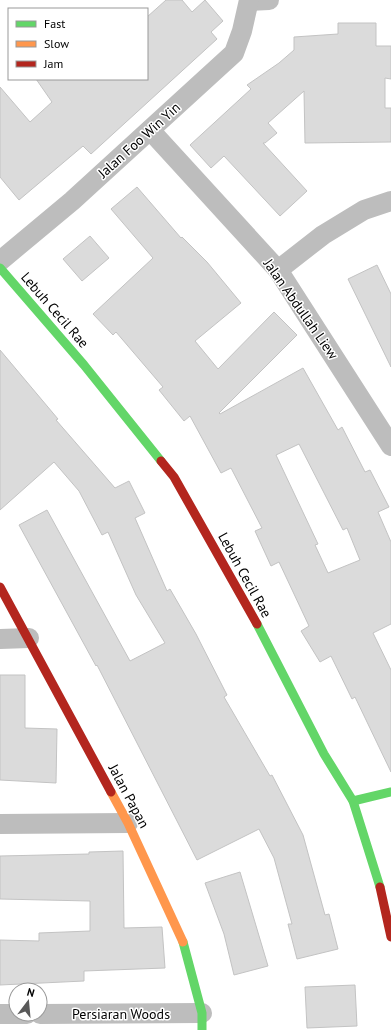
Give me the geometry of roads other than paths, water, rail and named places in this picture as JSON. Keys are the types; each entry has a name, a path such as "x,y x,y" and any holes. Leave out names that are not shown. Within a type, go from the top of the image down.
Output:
{"street":[{"path":"249,0 269,0"},
{"name":"Jalan Foo Win Yin","path":"0,261 72,201 234,53 242,31 249,0"},
{"name":"Jalan Abdullah Liew","path":"150,130 278,270 388,434"},
{"path":"278,270 323,235 364,210 391,201"},
{"name":"Lebuh Cecil Rae","path":"0,268 84,366 174,477 266,639 324,754 353,801 379,882 391,937"},
{"name":"Jalan Papan","path":"0,587 128,823 185,946 202,1022"},
{"path":"0,639 28,638"},
{"path":"353,801 391,792"},
{"path":"0,824 128,823"},
{"name":"Persiaran Woods","path":"48,1014 202,1022"}]}
